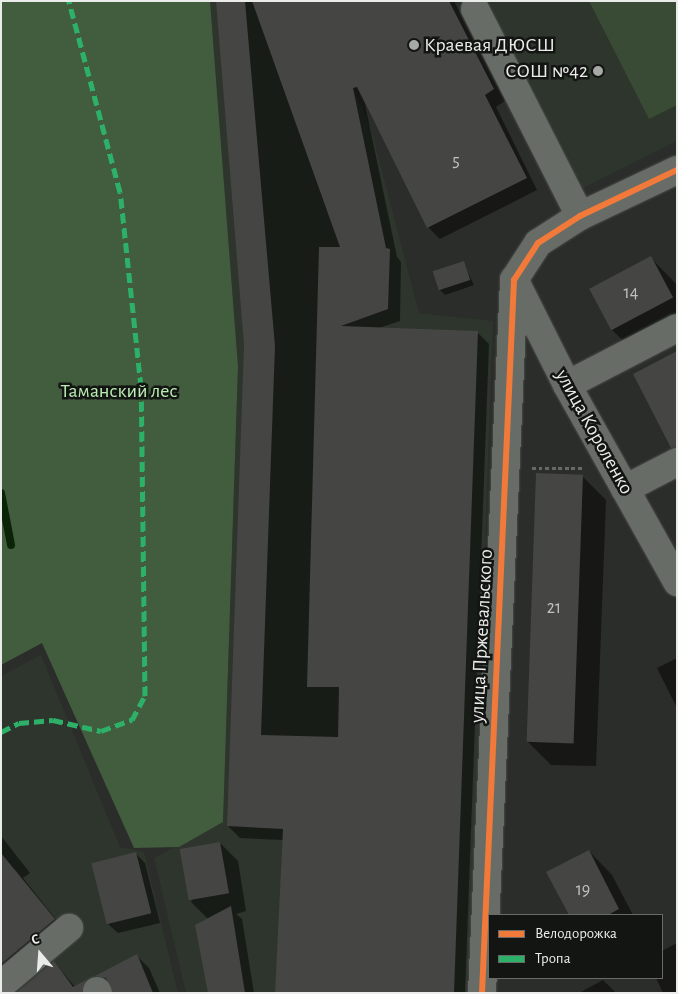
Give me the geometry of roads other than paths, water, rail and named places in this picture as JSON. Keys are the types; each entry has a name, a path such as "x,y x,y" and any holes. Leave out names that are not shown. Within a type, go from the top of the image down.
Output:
{"street":[{"path":"475,10 580,216"},
{"path":"514,280 538,243 580,216 677,170"},
{"name":"улица Короленко","path":"514,280 567,385 677,582"},
{"name":"улица Пржевальского","path":"482,993 514,280"},
{"path":"567,385 677,328"},
{"path":"625,489 677,462"},
{"path":"1,985 69,928"}],"waterway":[{"path":"1,493 11,545"}],"place":[{"name":"Краевая ДЮСШ","path":"414,45"},
{"name":"СОШ №42","path":"598,71"}],"park label":[{"name":"Таманский лес","path":"119,391"}]}
